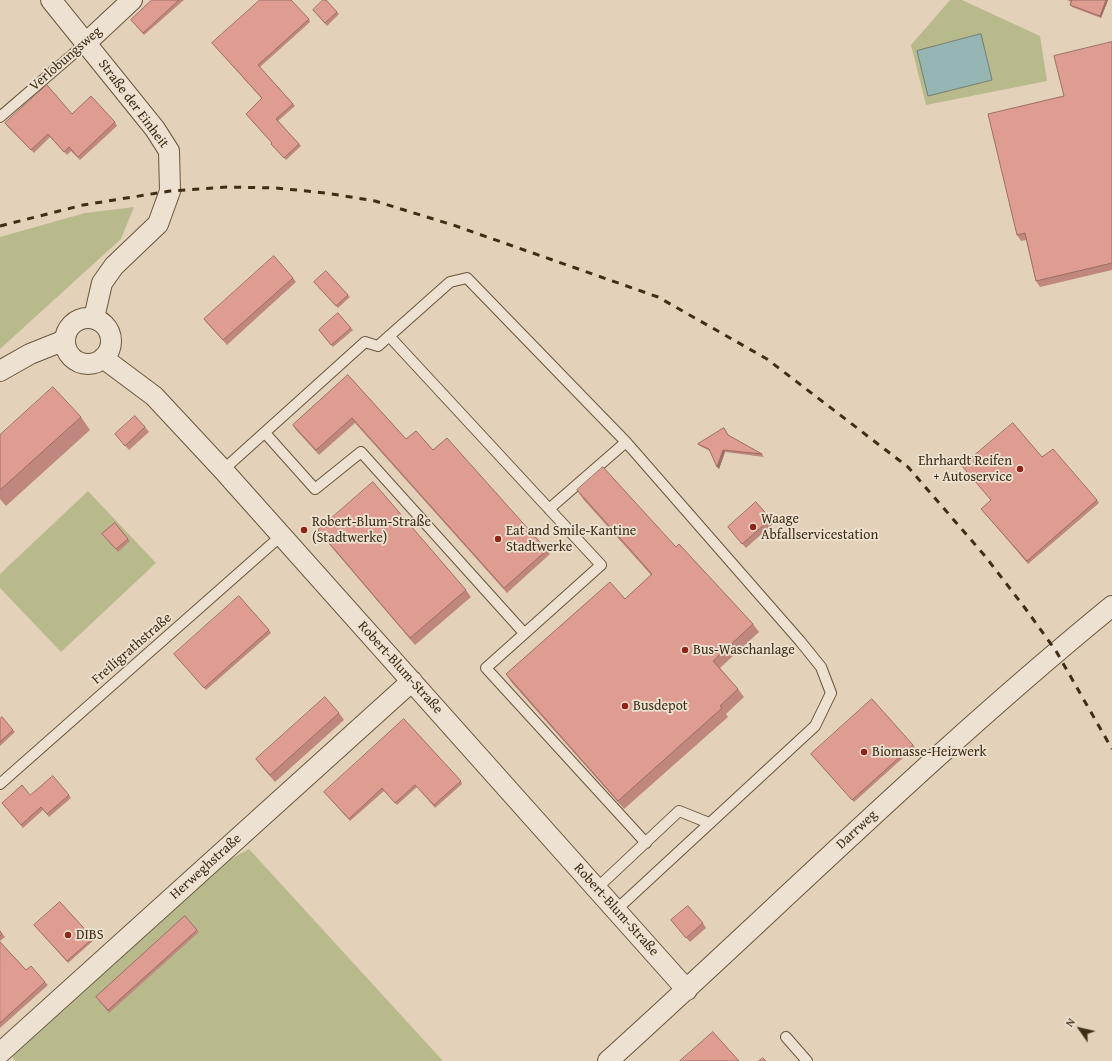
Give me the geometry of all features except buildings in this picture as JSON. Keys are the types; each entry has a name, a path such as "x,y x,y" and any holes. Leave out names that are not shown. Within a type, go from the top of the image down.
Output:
{"street":[{"name":"Straße der Einheit","path":"51,0 155,130 169,151 170,191 158,224 114,266 102,283 94,318"},
{"name":"Verlobungsweg","path":"86,43 132,0"},
{"path":"94,318 103,323 110,333 111,340 108,352 103,358 94,363 86,364 76,360 70,354 66,348 65,340 71,326 79,320 94,318"},
{"path":"0,371 30,354 65,340"},
{"name":"Robert-Blum-Straße","path":"103,358 154,396 224,470 687,990"},
{"name":"Darrweg","path":"608,1061 687,990 906,785 1056,651 1112,606"},
{"name":"Herweghstraße","path":"0,1053 412,681"}],"lane":[{"name":"Verlobungsweg","path":"0,117 86,43"},
{"path":"224,470 365,342 378,346 450,282 467,278 626,442 800,641 821,668 831,693 815,726 616,910"},
{"path":"389,336 600,565 486,668 646,843"},
{"path":"265,433 315,489 361,452 524,633"},
{"path":"549,509 626,442"},
{"name":"Freiligrathstraße","path":"0,784 282,535"},
{"path":"596,889 679,811 709,823"},
{"path":"786,1037 807,1061"}],"green space":[{"path":"950,0 962,0 1040,36 1047,81 926,105 911,45"},
{"path":"134,207 121,239 0,349 0,237 85,213"},
{"path":"88,491 156,563 61,652 0,588 0,574"},
{"path":"249,849 443,1061 15,1061 12,1057 231,859"}],"water":[{"path":"981,34 992,80 928,96 917,51"}],"railway":[{"path":"0,226 83,205 170,191 227,187 276,188 326,193 375,201 453,225 658,297 767,359 908,467 985,556 1025,608 1056,651 1112,749"}],"place":[{"name":"Ehrhardt Reifen + Autoservice","path":"1020,469"},
{"name":"Waage Abfallservicestation","path":"753,527"},
{"name":"Robert-Blum-Straße (Stadtwerke)","path":"304,530"},
{"name":"Eat and Smile-Kantine Stadtwerke","path":"498,539"},
{"name":"Bus-Waschanlage","path":"685,650"},
{"name":"Busdepot","path":"625,706"},
{"name":"Biomasse-Heizwerk","path":"864,752"},
{"name":"DIBS","path":"68,935"}]}
